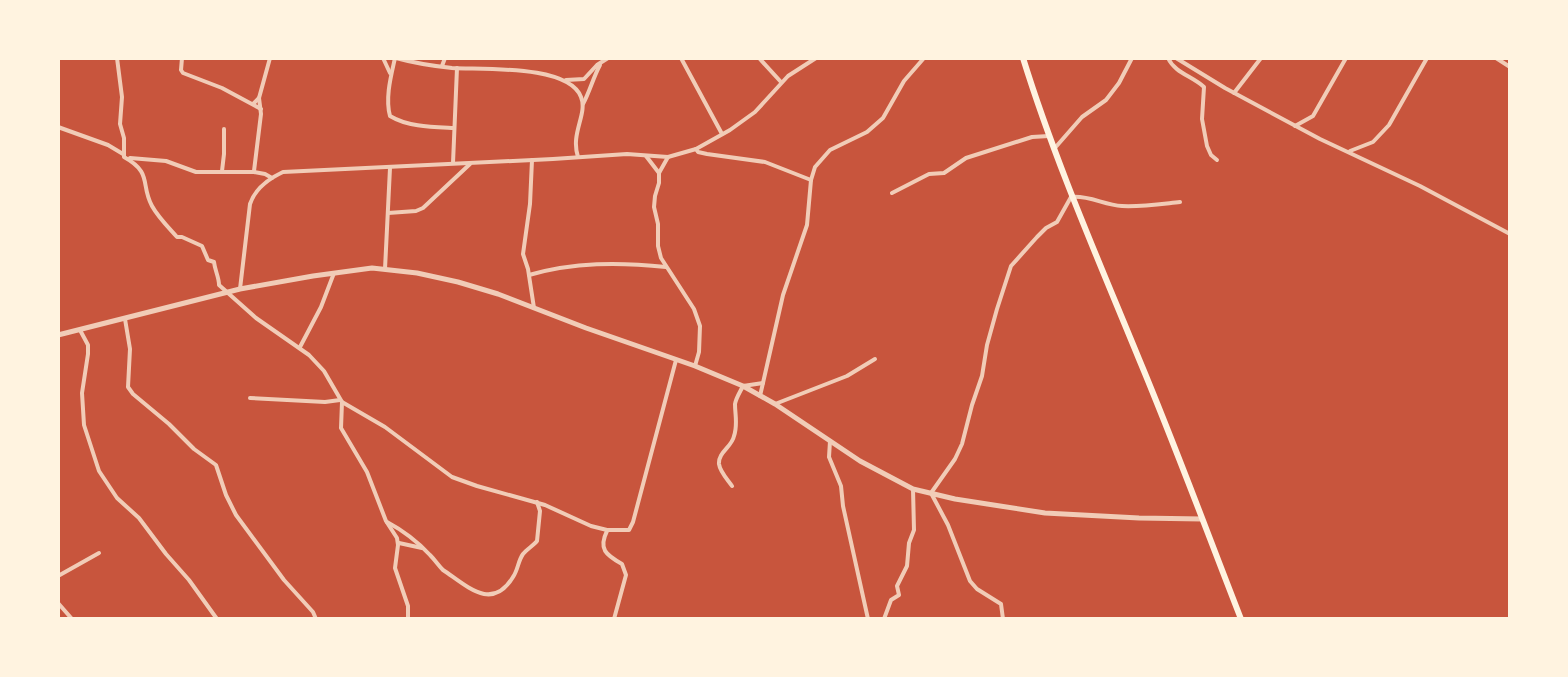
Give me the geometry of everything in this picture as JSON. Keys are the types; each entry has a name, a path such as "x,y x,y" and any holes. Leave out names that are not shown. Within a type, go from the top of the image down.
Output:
{"main road":[{"path":"1023,58 1071,197 1141,362 1241,619"}],"street":[{"path":"117,58 124,157"},
{"path":"182,58 183,73 222,88 261,109"},
{"path":"254,172 261,109 259,98 270,58"},
{"path":"383,58 391,75"},
{"path":"454,128 393,119 388,113 391,75 396,58 457,68 538,73 563,81 577,90 583,104"},
{"path":"442,66 445,58"},
{"path":"563,81 584,79 608,58"},
{"path":"681,58 722,134"},
{"path":"759,58 781,82"},
{"path":"240,289 250,204 256,191 272,178 290,171 627,154 668,157 696,149 755,112 781,82 816,58"},
{"path":"760,396 783,295 807,225 815,167 825,155 867,132 883,118 904,81 924,58"},
{"path":"1054,149 1082,117 1106,100 1132,58"},
{"path":"1168,58 1174,68 1204,87 1202,119 1207,146 1217,160"},
{"path":"1176,58 1295,126 1420,186 1510,234"},
{"path":"1234,93 1261,58"},
{"path":"1295,126 1313,116 1346,58"},
{"path":"1348,152 1368,146 1379,137 1427,58"},
{"path":"1496,58 1510,67"},
{"path":"578,157 574,143 583,104 602,63"},
{"path":"453,163 457,68"},
{"path":"253,104 259,98"},
{"path":"58,127 116,148 137,164 145,177 150,203 177,237 202,246 208,260 214,262 219,285 225,292 309,355 324,371 341,401 341,428 367,472 387,522 397,538 395,568 408,606 408,619"},
{"path":"222,171 224,129"},
{"path":"892,193 929,174 944,173 966,158 1032,137 1049,136"},
{"path":"696,149 707,154 765,162 811,180"},
{"path":"646,156 659,173"},
{"path":"124,157 166,161 196,172 254,172 272,178"},
{"path":"668,157 659,173 654,207 659,255 694,309 700,326 695,366"},
{"path":"532,160 523,254 534,308"},
{"path":"388,213 423,208 472,162"},
{"path":"385,269 390,167"},
{"path":"931,493 962,444 1011,266 1046,228 1057,222 1071,197 1082,195 1121,206 1180,202"},
{"path":"529,275 552,268 586,265 623,263 666,267"},
{"path":"58,335 240,289 372,268 417,273 498,294 743,386 888,477 913,489 1045,513 1202,519"},
{"path":"300,348 334,273"},
{"path":"125,319 130,349 128,387 194,449 216,465 236,515 316,619"},
{"path":"80,330 88,345 82,393 84,425 99,471 117,498 143,523 217,619"},
{"path":"775,404 847,376 875,359"},
{"path":"250,398 341,401 385,427 452,477 537,502 607,530 625,531 631,528 676,360"},
{"path":"743,386 763,383"},
{"path":"732,486 719,462 735,436 736,400 743,386"},
{"path":"830,441 829,457 841,486 868,619"},
{"path":"884,619 891,600 899,595 897,586 907,566 909,543 915,526 913,489"},
{"path":"931,493 960,551 970,581 1001,604 1003,619"},
{"path":"387,522 405,531 434,558 439,567 474,591 484,595 498,594 514,577 524,552 537,541 540,511 537,502"},
{"path":"540,511 545,505"},
{"path":"607,530 602,540 603,549 622,564 626,575 614,619"},
{"path":"398,543 424,549"},
{"path":"58,576 99,553"},
{"path":"58,603 72,619"}]}
